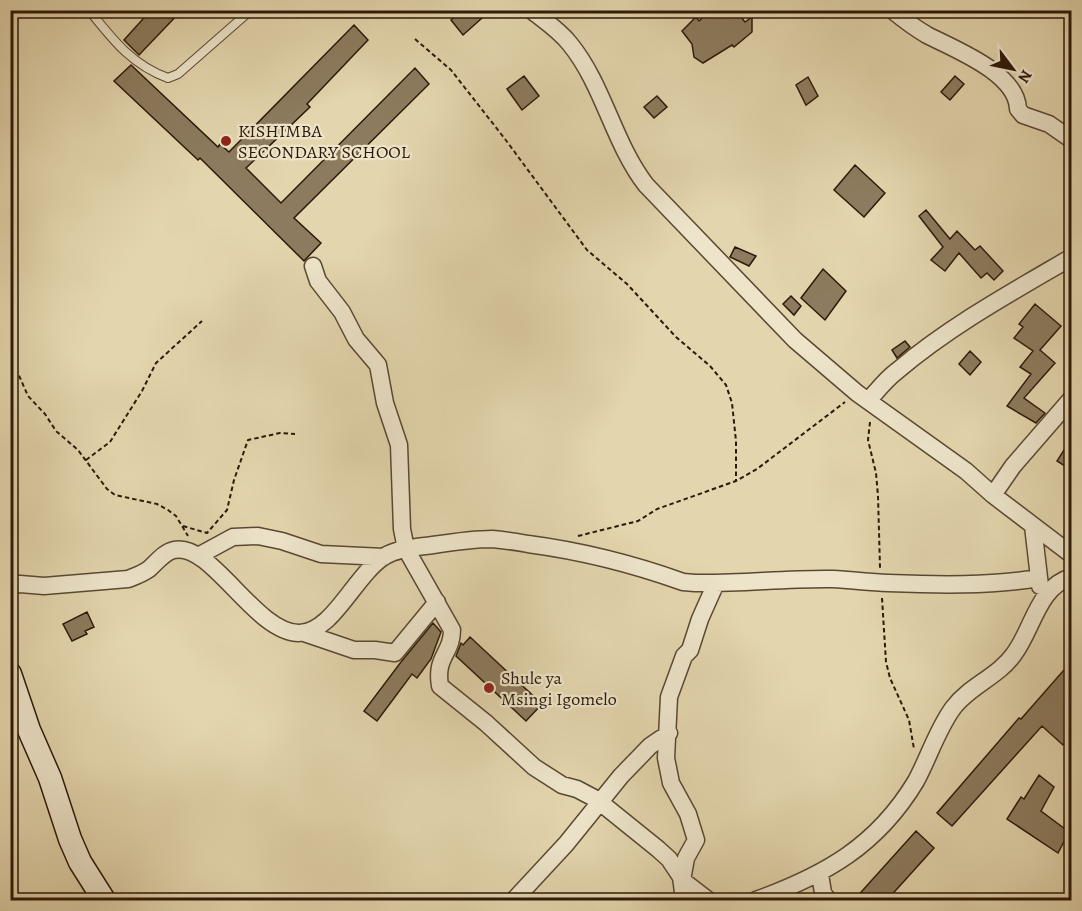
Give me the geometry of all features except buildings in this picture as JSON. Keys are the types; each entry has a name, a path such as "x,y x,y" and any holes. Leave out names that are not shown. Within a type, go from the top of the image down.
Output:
{"street":[{"path":"531,10 570,44 597,89 633,168 646,185 795,340 867,400 957,464 1071,555"},
{"path":"892,10 926,34 974,58 1013,90 1018,99 1018,109 1023,115 1049,123 1071,140"},
{"path":"867,400 895,372 927,348 976,314 1071,257"},
{"path":"313,266 318,281 342,312 356,339 378,365 385,403 399,445 402,529 406,549 452,630 452,639 441,658 438,673 440,686 534,766 562,785 577,789 599,802 669,859 682,880 708,900"},
{"path":"993,495 1013,466 1071,399"},
{"path":"1033,526 1043,599"},
{"path":"198,556 234,537 258,536 321,554 384,557"},
{"path":"304,633 315,629 334,614 364,573 384,557 406,549 483,539 557,547 683,582 836,579 881,583 976,584 1016,582 1039,578"},
{"path":"10,585 44,586 118,580 138,576 173,550 181,549 198,556 266,620 285,630 304,633 354,650 395,653 437,602"},
{"path":"756,900 820,874 847,858 886,821 919,775 954,706 964,696 995,675 1013,656 1027,635 1043,599 1055,583 1071,577"},
{"path":"684,900 682,880 686,858 696,840 688,814 671,783 666,758 669,697 716,583"},
{"path":"10,674 29,730 50,778 70,840 80,862 104,900"},
{"path":"514,900 566,844 599,802 650,746 668,734"},
{"path":"820,874 823,893 828,900"}],"lane":[{"path":"89,10 116,44 149,71 168,78 178,74 251,10"}],"path":[{"path":"415,39 451,70 587,250 627,284 675,338 710,366 726,385 732,403 736,441 736,481"},
{"path":"86,460 110,442 142,391 156,363 202,321"},
{"path":"10,355 28,396 45,414 56,431 86,460 107,489 115,495 157,504 176,516 198,556"},
{"path":"557,547 583,535 638,521 657,509 736,481 867,400 871,420 868,440 876,473 878,496 886,662 890,678 909,720 919,775"},
{"path":"183,526 207,533 227,510 234,480 248,440 280,433 295,434"}],"place":[{"name":"KISHIMBA SECONDARY SCHOOL","path":"226,141"},
{"name":"Shule ya Msingi Igomelo","path":"489,688"}]}
